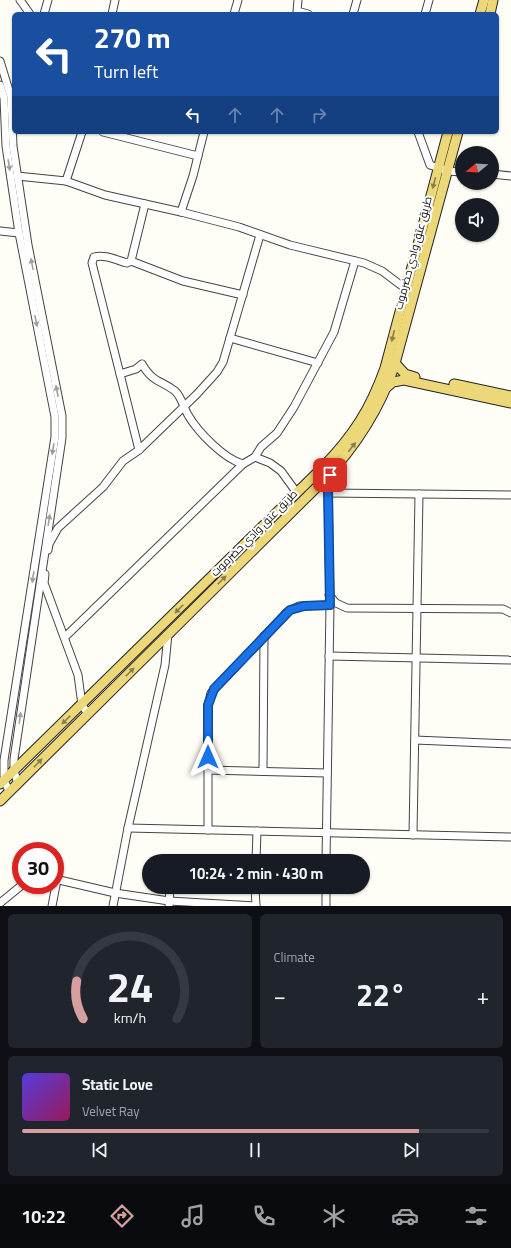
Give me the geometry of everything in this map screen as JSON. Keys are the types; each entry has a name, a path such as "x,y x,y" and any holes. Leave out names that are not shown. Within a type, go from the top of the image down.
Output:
{"main road":[{"path":"481,12 484,0"},
{"path":"490,12 493,0"},
{"name":"طريق عتق وادي حضرموت","path":"0,801 332,471 358,432 380,381 447,134"},
{"name":"طريق عتق وادي حضرموت","path":"2,782 297,493 375,413 395,363 457,134"},
{"path":"395,363 405,374 511,396"},
{"path":"386,388 394,382 404,380 511,403"}],"street":[{"path":"20,0 29,12"},
{"path":"45,12 48,0"},
{"path":"112,12 115,0"},
{"path":"235,12 238,0"},
{"path":"298,0 297,11 301,12"},
{"path":"353,12 357,0"},
{"path":"426,12 429,0"},
{"path":"0,61 11,97 12,122"},
{"path":"0,85 4,98 6,146 19,233 55,417 55,431 10,733 4,760 2,782 9,791"},
{"path":"13,134 17,176 28,245 62,416 62,438 29,654 14,771 18,784"},
{"path":"66,181 81,134"},
{"path":"111,134 198,156"},
{"path":"181,212 204,134"},
{"path":"419,134 430,166 455,172"},
{"path":"499,175 511,176"},
{"path":"17,176 66,181 99,193 239,227 290,245 356,261 382,271 406,289"},
{"path":"131,261 145,204"},
{"path":"0,231 19,233"},
{"path":"88,714 82,705 78,676 44,583 49,544 58,528 103,487 123,461 139,450 197,394 217,372 223,362 260,235"},
{"path":"139,450 92,263 94,257 108,257 127,263 131,261 183,281 243,295"},
{"path":"65,637 243,464 255,457 261,447 277,433 294,407 334,332 356,261"},
{"path":"230,338 318,363"},
{"path":"120,374 136,370 142,364 146,371 159,383 175,391 190,418 214,445 233,461 243,464"},
{"path":"255,457 270,462 281,471 297,493"},
{"path":"326,854 330,605 328,495 329,480 332,471"},
{"path":"311,492 321,492 328,495 419,494 511,496"},
{"path":"413,835 419,494"},
{"path":"330,595 336,603 347,608 503,609 511,613"},
{"path":"208,830 209,697 214,689 287,612 304,606 330,605"},
{"path":"113,906 128,828 165,665 168,634"},
{"path":"263,772 264,636"},
{"path":"329,656 511,660"},
{"path":"415,740 511,744"},
{"path":"208,770 327,773"},
{"path":"128,828 511,837"},
{"path":"256,831 256,854"},
{"path":"64,881 169,904 256,906 255,894"},
{"path":"0,903 12,893"},
{"path":"52,906 54,894"},
{"path":"169,904 170,894"},
{"path":"326,894 326,906"}],"route":[{"path":"208,757 208,705 209,697 214,689 287,612 299,606 330,605 328,496 330,475"}]}
